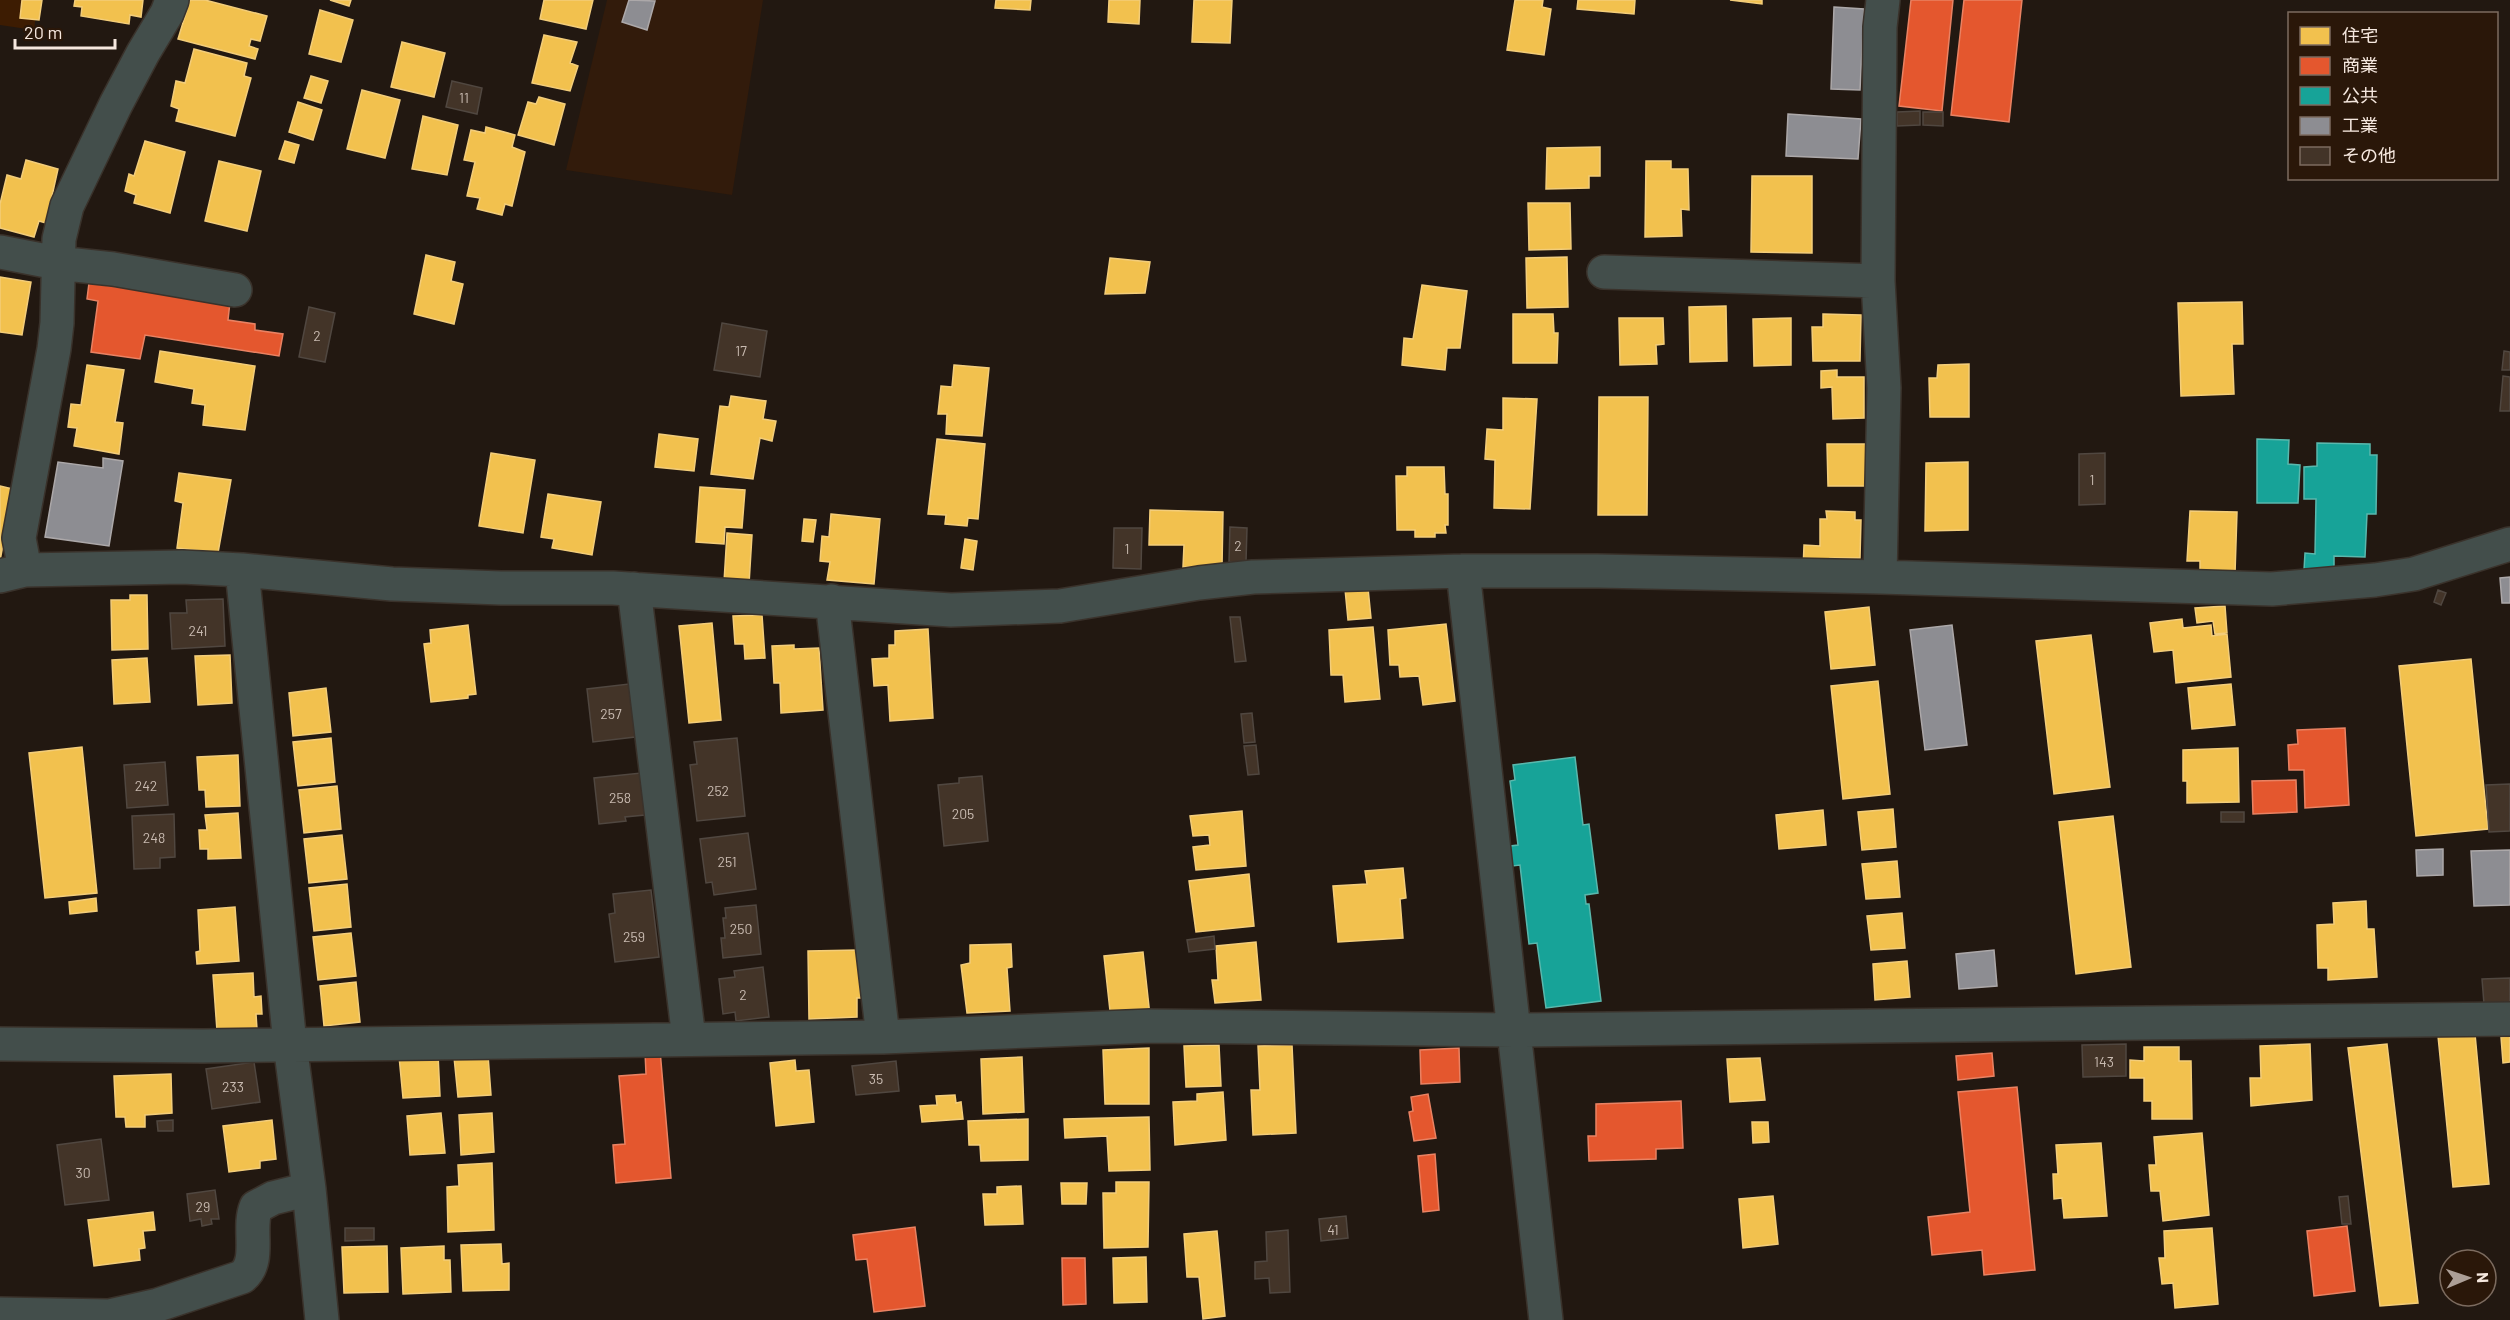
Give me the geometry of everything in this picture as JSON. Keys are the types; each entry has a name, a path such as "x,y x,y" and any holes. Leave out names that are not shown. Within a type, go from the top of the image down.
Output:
{"street":[{"path":"172,0 116,104 67,206 59,239 57,323 54,349 13,573 182,567 242,570 392,584 634,589 951,610 1060,606 1200,583 1253,577 1463,571 1598,571 1880,577 2272,589 2375,580 2414,574 2510,544"},
{"path":"1880,577 1884,388 1878,281 1880,27 1883,0"},
{"path":"0,252 235,290"},
{"path":"1604,272 1878,281"},
{"path":"242,570 290,1044 309,1189 321,1314"},
{"path":"1463,571 1546,1320"},
{"path":"634,589 689,1039"},
{"path":"832,601 883,1037"},
{"path":"0,1044 290,1044 883,1037 1151,1026 1514,1030 2510,1019"},
{"path":"0,1314 109,1316 158,1305 242,1277 249,1272 252,1262 251,1218 255,1207 273,1198 309,1189"}],"shaded area":[{"path":"0,0 38,0 34,30 0,25"},
{"path":"607,0 763,0 732,195 566,170"}],"building: 住宅":[{"path":"22,0 42,0 39,20 20,18"},
{"path":"75,0 143,0 141,17 130,15 129,24 81,16 82,7 74,6"},
{"path":"190,0 205,0 267,16 260,41 251,39 249,46 258,49 255,59 178,39"},
{"path":"330,0 351,0 349,6"},
{"path":"544,0 593,0 586,29 540,19"},
{"path":"996,0 1031,0 1030,10 995,8"},
{"path":"1109,0 1140,0 1139,24 1108,22"},
{"path":"1194,0 1232,0 1230,43 1192,42"},
{"path":"1515,0 1543,0 1542,7 1551,9 1544,55 1507,50"},
{"path":"1578,0 1635,0 1634,14 1577,9"},
{"path":"1730,0 1762,0 1762,4"},
{"path":"320,10 353,20 341,62 309,54"},
{"path":"544,35 577,42 570,63 578,66 570,91 532,83"},
{"path":"402,42 445,53 434,97 391,87"},
{"path":"194,49 247,63 244,76 251,78 235,136 176,121 179,109 171,106 176,81 185,83"},
{"path":"311,76 328,81 321,103 304,98"},
{"path":"362,90 400,100 385,158 347,149"},
{"path":"539,97 565,104 554,145 518,135 528,102 536,104"},
{"path":"298,102 322,110 313,140 289,132"},
{"path":"423,116 458,125 447,175 412,169"},
{"path":"486,127 515,135 512,147 525,152 512,206 505,204 502,215 477,209 480,198 467,196 475,162 464,160 471,130 485,133"},
{"path":"145,141 185,152 170,213 134,203 136,195 125,191 129,174 134,176"},
{"path":"285,141 299,145 294,163 279,159"},
{"path":"1600,147 1600,176 1589,176 1589,188 1546,189 1547,148"},
{"path":"26,160 58,169 46,223 39,221 34,237 0,228 0,204 7,175 21,179"},
{"path":"219,161 261,171 247,231 205,221"},
{"path":"1646,161 1671,161 1671,169 1688,169 1689,210 1681,209 1682,236 1645,237"},
{"path":"1752,176 1812,176 1812,253 1751,252"},
{"path":"1528,203 1570,203 1571,249 1529,250"},
{"path":"426,255 455,262 451,281 463,284 454,324 414,314"},
{"path":"1567,257 1568,307 1527,308 1526,258"},
{"path":"1110,258 1150,262 1145,293 1105,294"},
{"path":"0,277 31,282 22,335 0,332"},
{"path":"1422,285 1467,291 1460,348 1447,348 1445,370 1402,365 1404,338 1413,339"},
{"path":"2242,302 2243,344 2232,344 2234,394 2181,396 2178,303"},
{"path":"1726,306 1727,361 1690,362 1689,307"},
{"path":"1513,314 1553,314 1554,333 1558,333 1557,363 1513,363"},
{"path":"1823,314 1861,315 1860,361 1813,361 1812,327 1823,327"},
{"path":"1619,318 1663,318 1664,344 1656,345 1657,364 1620,365"},
{"path":"1791,318 1791,365 1754,366 1753,319"},
{"path":"160,351 255,366 245,430 203,425 205,405 192,403 194,389 155,382"},
{"path":"1969,364 1969,417 1930,417 1929,378 1937,378 1938,365"},
{"path":"87,365 124,370 115,422 123,423 119,454 74,446 77,428 68,427 71,404 81,405"},
{"path":"954,365 989,368 982,436 946,434 947,414 938,414 941,386 952,387"},
{"path":"1837,370 1837,377 1864,377 1864,418 1833,419 1832,387 1821,388 1821,371"},
{"path":"731,396 766,401 763,419 776,421 772,441 760,438 753,479 711,474 720,406 729,407"},
{"path":"1599,397 1648,397 1647,515 1598,515"},
{"path":"1503,398 1537,399 1530,509 1494,508 1495,460 1485,459 1487,429 1503,430"},
{"path":"659,434 698,439 694,471 655,467"},
{"path":"937,439 985,444 978,519 968,518 967,526 945,524 946,515 928,514"},
{"path":"1827,444 1866,444 1866,486 1828,486"},
{"path":"491,453 535,460 523,533 479,526"},
{"path":"1968,462 1968,530 1925,531 1926,463"},
{"path":"1407,467 1444,467 1445,494 1448,494 1446,533 1435,533 1435,537 1415,537 1415,530 1397,530 1396,476 1407,476"},
{"path":"179,473 231,480 218,553 177,548 183,503 175,501"},
{"path":"0,486 13,489 0,561"},
{"path":"700,487 745,490 742,528 725,527 724,544 696,542"},
{"path":"548,494 601,502 592,555 552,548 554,539 541,537"},
{"path":"1150,510 1223,512 1222,567 1183,567 1184,545 1149,545"},
{"path":"1826,511 1855,512 1855,520 1861,520 1860,558 1830,558 1829,572 1803,571 1804,545 1820,546 1820,519 1827,519"},
{"path":"2190,511 2237,512 2235,574 2200,574 2200,561 2187,561"},
{"path":"831,514 880,519 874,584 827,580 830,562 820,561 822,536 829,537"},
{"path":"804,519 816,520 813,542 802,541"},
{"path":"727,533 752,535 749,584 724,582"},
{"path":"965,539 977,541 973,570 961,568"},
{"path":"1368,588 1371,618 1348,620 1345,589"},
{"path":"130,595 147,595 148,649 112,650 111,600 130,600"},
{"path":"2225,606 2227,633 2215,634 2213,621 2197,623 2195,608"},
{"path":"1869,607 1875,665 1831,669 1825,612"},
{"path":"762,615 765,658 745,659 744,644 735,644 733,616"},
{"path":"2182,619 2183,628 2211,625 2212,636 2227,634 2231,677 2176,683 2173,650 2154,652 2150,623"},
{"path":"712,623 721,720 689,723 679,626"},
{"path":"1446,624 1455,701 1423,705 1419,676 1400,677 1399,665 1390,665 1388,630"},
{"path":"468,625 476,694 468,695 468,698 431,702 424,644 431,643 430,630"},
{"path":"1373,627 1380,699 1345,702 1343,675 1331,675 1329,630"},
{"path":"928,629 933,718 890,721 888,685 874,686 872,659 889,658 889,645 895,645 895,631"},
{"path":"2091,635 2110,787 2054,794 2036,641"},
{"path":"794,645 794,649 819,648 823,710 781,713 780,683 774,683 772,646"},
{"path":"230,655 232,703 198,705 195,656"},
{"path":"147,658 150,702 114,704 112,660"},
{"path":"2471,659 2488,829 2416,836 2399,666"},
{"path":"1878,681 1890,794 1843,799 1831,686"},
{"path":"2231,684 2235,725 2192,729 2188,688"},
{"path":"326,688 331,732 293,736 289,693"},
{"path":"331,738 335,782 298,786 293,742"},
{"path":"82,747 97,893 45,898 29,753"},
{"path":"2238,748 2239,802 2187,803 2187,781 2183,781 2183,750"},
{"path":"238,755 240,806 206,807 205,790 199,790 197,757"},
{"path":"337,786 341,829 304,833 299,790"},
{"path":"1893,809 1896,847 1862,850 1858,812"},
{"path":"1823,810 1826,845 1779,849 1776,815"},
{"path":"1242,811 1246,866 1196,870 1193,847 1210,845 1209,835 1193,836 1190,816"},
{"path":"238,813 241,858 208,859 208,849 200,849 199,830 207,830 205,815"},
{"path":"2113,816 2131,967 2076,974 2059,822"},
{"path":"342,835 347,879 309,883 304,839"},
{"path":"1897,861 1900,897 1866,899 1862,864"},
{"path":"1403,868 1406,898 1400,899 1403,938 1338,942 1333,886 1367,884 1365,871"},
{"path":"1249,874 1254,926 1196,932 1189,881"},
{"path":"347,884 351,927 314,931 309,888"},
{"path":"96,898 97,911 70,914 69,902"},
{"path":"2366,901 2367,929 2374,929 2377,977 2328,980 2328,968 2318,968 2317,925 2334,924 2333,903"},
{"path":"235,907 239,961 197,964 196,952 200,951 198,910"},
{"path":"1902,913 1905,948 1871,950 1867,916"},
{"path":"351,933 356,976 318,980 313,937"},
{"path":"1256,942 1261,1000 1215,1003 1212,980 1218,980 1216,946"},
{"path":"1011,944 1012,967 1007,968 1010,1011 967,1013 961,965 970,963 970,945"},
{"path":"858,950 861,998 857,998 857,1017 809,1019 808,951"},
{"path":"1143,952 1150,1016 1111,1020 1104,956"},
{"path":"1907,961 1910,997 1875,1000 1873,964"},
{"path":"253,973 254,997 261,996 262,1014 256,1014 257,1029 217,1031 213,975"},
{"path":"356,982 360,1022 324,1026 320,986"},
{"path":"2475,1034 2489,1184 2453,1187 2438,1036"},
{"path":"2510,1036 2510,1062 2503,1063 2501,1037"},
{"path":"2310,1044 2312,1100 2251,1106 2250,1078 2261,1078 2260,1046"},
{"path":"2387,1044 2418,1303 2380,1306 2348,1048"},
{"path":"1219,1045 1221,1086 1186,1087 1184,1046"},
{"path":"1292,1045 1296,1133 1253,1135 1251,1090 1260,1090 1258,1046"},
{"path":"2144,1047 2179,1047 2179,1061 2191,1061 2192,1119 2152,1119 2152,1101 2144,1101 2144,1078 2130,1078 2130,1060 2144,1061"},
{"path":"1149,1048 1149,1104 1105,1104 1103,1050"},
{"path":"438,1054 440,1096 403,1098 399,1056"},
{"path":"488,1055 491,1095 458,1097 454,1057"},
{"path":"1022,1057 1024,1112 983,1114 981,1059"},
{"path":"1760,1058 1765,1100 1730,1102 1727,1059"},
{"path":"795,1060 796,1071 809,1070 814,1122 776,1126 770,1063"},
{"path":"171,1074 172,1113 145,1115 145,1127 126,1127 125,1117 116,1117 114,1076"},
{"path":"1223,1092 1226,1140 1175,1145 1173,1102 1197,1101 1197,1094"},
{"path":"955,1095 956,1103 961,1102 963,1119 922,1122 920,1106 937,1105 936,1096"},
{"path":"441,1113 445,1153 410,1155 407,1116"},
{"path":"492,1113 494,1152 461,1155 459,1115"},
{"path":"1149,1117 1150,1170 1109,1171 1107,1136 1065,1138 1064,1119"},
{"path":"1028,1119 1028,1160 981,1161 980,1145 969,1145 968,1121"},
{"path":"272,1120 276,1159 260,1161 260,1168 229,1172 223,1126"},
{"path":"1752,1122 1768,1122 1769,1142 1753,1143"},
{"path":"2202,1133 2209,1215 2163,1221 2160,1191 2151,1191 2149,1165 2156,1165 2154,1137"},
{"path":"2101,1143 2107,1216 2064,1218 2062,1198 2054,1199 2053,1174 2058,1174 2056,1145"},
{"path":"492,1163 494,1230 448,1232 447,1187 459,1186 458,1165"},
{"path":"1116,1182 1149,1182 1148,1247 1104,1248 1103,1193 1116,1193"},
{"path":"1061,1183 1087,1183 1086,1204 1062,1204"},
{"path":"1021,1186 1023,1224 985,1225 983,1194 997,1194 997,1187"},
{"path":"1773,1196 1778,1244 1743,1248 1739,1199"},
{"path":"153,1212 155,1230 143,1231 145,1248 139,1249 140,1260 94,1266 88,1220"},
{"path":"2212,1228 2218,1304 2175,1308 2173,1283 2162,1284 2159,1258 2165,1258 2164,1231"},
{"path":"1217,1231 1225,1316 1203,1319 1199,1277 1187,1277 1184,1234"},
{"path":"501,1244 502,1264 509,1263 509,1290 463,1291 461,1245"},
{"path":"387,1246 388,1292 344,1293 342,1247"},
{"path":"444,1246 444,1260 450,1260 451,1292 403,1294 401,1248"},
{"path":"1146,1257 1147,1302 1114,1303 1113,1258"}],"building: 商業":[{"path":"1911,0 1953,0 1942,111 1899,106"},
{"path":"1964,0 2022,0 2009,122 1951,115"},
{"path":"89,283 230,302 228,320 255,324 255,330 283,334 279,356 145,335 140,359 91,352 98,301 87,299"},
{"path":"2345,728 2349,805 2305,808 2304,770 2289,770 2288,745 2298,744 2297,730"},
{"path":"2296,780 2297,812 2253,814 2252,781"},
{"path":"1459,1048 1460,1082 1421,1084 1420,1050"},
{"path":"660,1050 671,1178 616,1183 613,1145 625,1144 619,1076 646,1074 645,1052"},
{"path":"1992,1053 1994,1076 1958,1080 1956,1056"},
{"path":"2017,1087 2035,1270 1984,1275 1982,1250 1932,1255 1928,1217 1970,1212 1958,1092"},
{"path":"1428,1094 1436,1138 1414,1141 1409,1112 1413,1111 1411,1097"},
{"path":"1681,1101 1683,1148 1656,1149 1656,1159 1589,1161 1588,1136 1596,1136 1596,1104"},
{"path":"1435,1154 1439,1210 1423,1212 1418,1156"},
{"path":"2347,1226 2355,1291 2314,1296 2307,1231"},
{"path":"915,1227 925,1306 874,1312 867,1259 856,1260 853,1235"},
{"path":"1062,1258 1085,1258 1086,1304 1063,1305"}],"building: 公共":[{"path":"2257,439 2289,440 2288,464 2300,465 2298,503 2257,503"},
{"path":"2317,443 2370,444 2370,455 2377,455 2376,514 2367,514 2365,557 2334,556 2334,570 2304,570 2305,553 2315,554 2316,499 2304,499 2304,467 2317,466"},
{"path":"1575,757 1583,825 1589,824 1598,893 1585,895 1586,904 1589,904 1601,1001 1546,1008 1537,943 1529,944 1520,865 1504,867 1502,847 1518,845 1510,781 1515,780 1513,765"}],"building: 工業":[{"path":"629,0 655,1 647,30 622,22"},
{"path":"1834,7 1864,9 1860,90 1831,89"},
{"path":"1788,114 1861,119 1858,159 1786,156"},
{"path":"103,458 123,461 109,546 45,537 58,462 103,468"},
{"path":"2510,577 2510,603 2502,603 2500,578"},
{"path":"1952,625 1967,745 1925,750 1910,630"},
{"path":"2443,849 2443,875 2417,876 2416,850"},
{"path":"2510,850 2510,905 2474,906 2471,851"},
{"path":"1994,950 1997,986 1959,989 1956,954"}],"building: その他":[{"path":"452,81 482,88 477,114 446,107"},
{"path":"1920,111 1920,125 1897,126 1897,112"},
{"path":"1923,112 1943,112 1943,126 1923,125"},
{"path":"309,307 335,313 325,362 299,357"},
{"path":"722,323 767,331 760,377 714,370"},
{"path":"2504,351 2510,352 2510,370 2502,370"},
{"path":"2503,376 2510,377 2510,411 2500,411"},
{"path":"2105,453 2105,504 2079,505 2079,454"},
{"path":"1230,527 1247,528 1246,562 1229,562"},
{"path":"1114,528 1142,528 1141,569 1113,568"},
{"path":"2438,590 2446,593 2441,605 2434,602"},
{"path":"223,599 225,646 172,649 170,613 187,613 186,600"},
{"path":"1230,617 1240,617 1246,661 1235,662"},
{"path":"629,684 635,737 593,742 587,689"},
{"path":"1252,713 1255,742 1244,743 1241,714"},
{"path":"737,738 745,816 697,821 690,765 697,764 694,742"},
{"path":"1256,745 1259,774 1248,775 1244,746"},
{"path":"165,762 168,805 127,808 124,765"},
{"path":"641,773 645,815 625,817 626,821 599,824 594,778"},
{"path":"982,776 988,841 944,846 938,785 959,783 959,778"},
{"path":"2510,784 2510,831 2489,832 2486,785"},
{"path":"2221,812 2244,812 2244,822 2221,822"},
{"path":"174,814 175,857 160,858 160,868 134,869 132,816"},
{"path":"748,833 756,889 714,895 712,882 706,883 700,839"},
{"path":"651,890 659,957 615,962 609,914 615,913 613,894"},
{"path":"756,905 761,954 723,958 721,938 725,938 723,918 726,918 725,908"},
{"path":"1214,936 1215,949 1189,952 1187,940"},
{"path":"763,967 769,1017 736,1021 735,1012 723,1014 719,979 735,977 734,971"},
{"path":"2510,978 2510,1003 2484,1004 2482,979"},
{"path":"2126,1044 2126,1076 2083,1077 2082,1045"},
{"path":"896,1061 899,1091 856,1095 852,1066"},
{"path":"254,1062 260,1102 212,1109 206,1069"},
{"path":"173,1120 173,1131 158,1131 157,1121"},
{"path":"101,1139 109,1200 65,1205 57,1145"},
{"path":"215,1190 219,1219 211,1219 212,1224 202,1226 201,1219 190,1221 187,1194"},
{"path":"2348,1196 2351,1224 2342,1224 2339,1197"},
{"path":"1346,1216 1348,1238 1321,1241 1319,1219"},
{"path":"345,1228 374,1228 374,1240 345,1241"},
{"path":"1288,1230 1290,1292 1270,1293 1269,1278 1255,1279 1255,1262 1267,1261 1266,1232"}]}
